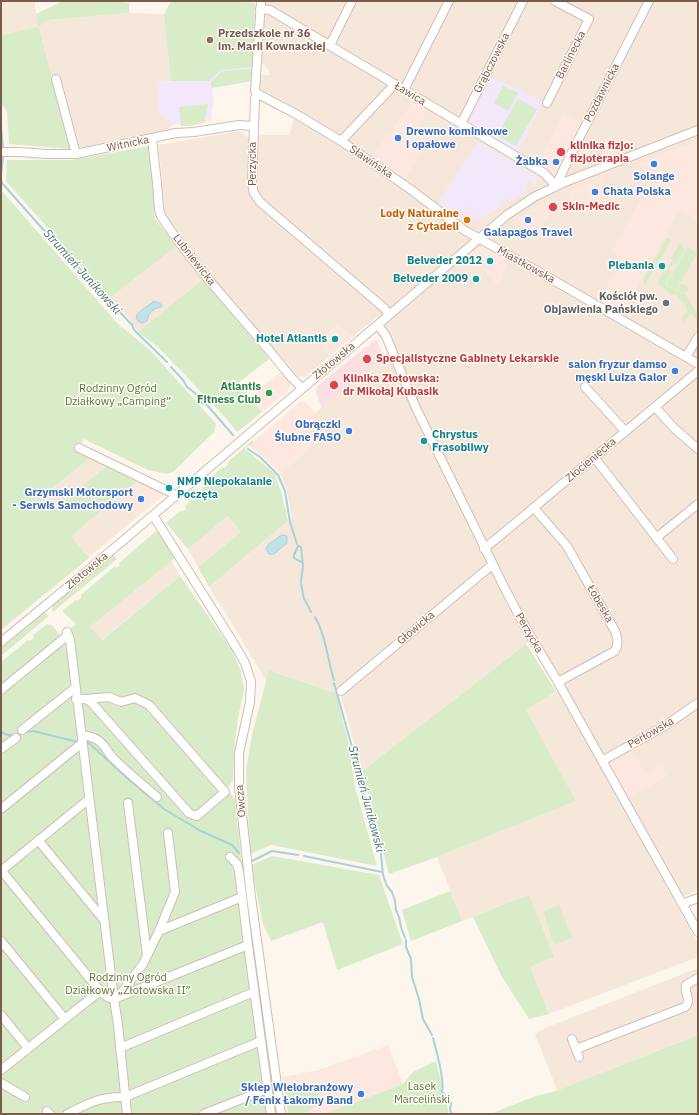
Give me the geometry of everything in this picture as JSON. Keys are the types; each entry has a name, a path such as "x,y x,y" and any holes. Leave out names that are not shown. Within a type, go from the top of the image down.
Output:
{"street":[{"path":"330,45 352,1"},
{"path":"404,90 449,1"},
{"name":"Grąbczowska","path":"461,124 523,1"},
{"name":"Barlinecka","path":"547,103 589,19 555,1"},
{"name":"Pozdawnicka","path":"556,186 649,1"},
{"name":"Ławica","path":"260,5 330,45 476,134 544,173 556,186"},
{"name":"Perzycka","path":"260,5 255,91 258,94 255,98 252,184 256,198 384,308 389,315"},
{"path":"56,79 76,154"},
{"path":"341,141 395,84"},
{"name":"Sławińska","path":"258,94 284,107 341,141 404,185 464,230 478,238"},
{"name":"Witnicka","path":"1,152 76,154 176,133 194,132 239,125 254,126"},
{"name":"Złotowska","path":"1,642 513,210 556,186 698,130"},
{"name":"Lubniewicka","path":"152,139 161,216 190,255 290,376 302,388"},
{"name":"Miastkowska","path":"478,238 542,273 698,364"},
{"name":"Perzycka","path":"378,325 386,336 416,408 492,565 527,630 558,682 698,932"},
{"path":"686,357 698,336"},
{"name":"Złocieniecka","path":"484,549 698,371"},
{"path":"585,387 625,431"},
{"path":"655,407 674,428 698,449"},
{"path":"79,448 172,493 175,496"},
{"path":"594,458 673,559"},
{"path":"656,538 698,504"},
{"name":"Łobeska","path":"534,508 567,546 615,631 618,639 615,651 558,682"},
{"name":"Owcza","path":"153,515 234,644 250,675 250,702 239,753 239,788 252,904 281,1114"},
{"name":"Głowicka","path":"341,690 492,565"},
{"path":"1,690 67,634 70,640 76,699 118,1025 127,1114"},
{"path":"22,730 75,688"},
{"path":"76,699 109,697 121,702 135,698 149,704 227,791 197,816 193,815 91,702 85,699"},
{"name":"Perłowska","path":"602,761 666,725 698,703"},
{"path":"1,809 82,739 92,737 100,741 110,755 120,765 158,797"},
{"path":"1,748 16,738"},
{"path":"89,799 1,871 100,991 107,997 114,999 248,945"},
{"path":"128,803 147,955"},
{"path":"114,999 122,992 143,964 159,931 175,892 168,833"},
{"path":"38,840 104,921"},
{"path":"230,857 237,864 239,871 271,1114"},
{"path":"159,931 242,897"},
{"path":"682,904 698,898"},
{"path":"1,941 65,1019"},
{"path":"572,1039 577,1053 685,1007 688,999 685,990 686,985 698,978"},
{"path":"1,1070 100,991"},
{"path":"120,1048 254,992"},
{"path":"1,1015 28,1048"},
{"path":"67,1114 94,1101 111,1096 125,1096 261,1041"},
{"path":"1,1083 25,1097"},
{"path":"204,1114 267,1089"}],"shaded area":[{"path":"1,1 34,1 39,27 1,35"},
{"path":"264,1 698,1 698,890 674,900 698,943 698,957 549,1014 530,967 553,957 529,894 462,921 437,857 576,801 525,710 565,685 536,636 362,771 341,696 335,690 331,692 270,670 266,681 209,587 292,518 287,491 280,473 323,437 315,413 387,354 395,345 389,331 378,316 352,337 338,325 318,341 330,356 305,377 298,376 277,351 269,359 203,279 138,332 127,316 110,298 183,239 165,215 158,145 241,131 247,137 257,135 289,135 297,108 259,88 260,75 269,75 269,71 264,64 261,64"},
{"name":"Przedszkole nr 36 im. Marii Kownackiej","path":"255,6 252,81 212,88 214,103 211,113 212,120 191,126 174,124 161,114 159,109 157,82 171,81 164,14"},
{"path":"129,13 164,14 171,81 157,82 159,109 161,114 174,124 162,134 70,149 39,27 48,20"},
{"path":"491,76 543,102 518,152 472,124 470,118"},
{"name":"Drewno kominkowe i opałowe","path":"413,102 427,111 414,131 429,140 405,179 372,155"},
{"path":"563,114 582,123 557,170 552,172 538,164"},
{"path":"612,136 618,152 604,158 597,142"},
{"path":"698,141 698,220 679,210 622,316 599,302 622,257 612,251 649,185 641,163"},
{"path":"478,142 537,176 536,185 534,186 530,181 525,184 528,190 509,202 507,199 502,202 504,205 476,221 466,212 458,220 437,204"},
{"path":"603,177 605,182 601,188 606,200 585,208 582,206 580,209 572,211 570,191"},
{"path":"557,197 559,213 550,214 543,222 529,229 513,220 516,217"},
{"path":"479,246 509,260 497,285 470,254"},
{"path":"338,325 352,337 330,356 318,341"},
{"path":"375,340 377,340 381,352 386,355 322,408 316,393 317,386"},
{"path":"281,372 290,383 289,390 262,412 250,397"},
{"path":"300,402 306,402 315,413 324,436 280,473 249,446"},
{"path":"91,457 108,465 51,511 40,498"},
{"name":"Grzymski Motorsport - Serwis Samochodowy","path":"139,480 163,492 164,495 137,517 120,496"},
{"path":"120,496 137,517 88,558 71,536"},
{"path":"228,516 241,532 198,567 188,549"},
{"path":"171,560 180,576 101,640 90,627"},
{"path":"633,752 646,774 661,765 667,776 629,798 610,765"},
{"path":"698,968 698,1035 557,1090 535,1034 545,1028"},
{"name":"Sklep Wielobranżowy / Fenix Łakomy Band","path":"388,1045 403,1084 324,1114 288,1114 282,1077 319,1070"}],"green space":[{"path":"63,1 110,1 129,3 129,13 48,20 39,27 70,149 9,144 7,112 1,103 1,35 38,27 36,14"},
{"name":"Przedszkole nr 36 im. Marii Kownackiej","path":"171,1 223,1 255,3 252,67 221,70 209,81 171,81 164,14"},
{"path":"252,69 252,81 212,88 211,86 211,82 222,71"},
{"path":"503,86 518,93 508,111 494,103"},
{"path":"518,99 537,109 516,146 497,136"},
{"path":"208,104 205,122 191,126 181,126 179,107"},
{"path":"149,146 155,219 176,246 110,298 6,181 7,160 72,160"},
{"name":"Rodzinny Ogród Działkowy „Camping”","path":"1,190 117,323 150,350 216,424 214,432 173,472 167,474 148,470 84,439 77,450 91,457 40,498 51,511 108,465 139,480 71,536 89,558 1,630"},
{"path":"667,238 671,240 645,285 643,280"},
{"path":"680,243 682,247 686,249 677,264 673,263 669,270 672,271 665,284 677,291 681,283 687,286 689,290 684,292 696,312 698,312 697,319 689,313 689,316 685,320 687,323 681,319 687,312 686,307 677,295 671,295 659,285 658,281 672,261 671,258"},
{"path":"688,247 697,254 692,263 687,260 691,264 681,282 676,280 680,283 676,290 666,284 670,277 675,279 671,276 682,258 686,260 682,257"},
{"path":"203,279 269,359 238,383 262,412 237,432 225,417 159,348 138,332"},
{"path":"252,441 254,442 245,449 274,473 281,491 288,521 209,587 198,567 241,532 228,516 188,549 166,523 180,511 182,512 186,509 185,506 217,472 222,467 224,468 228,465 228,462"},
{"name":"Rodzinny Ogród Działkowy „Złotowska II”","path":"159,530 176,557 90,627 102,640 180,576 231,649 241,671 244,689 238,718 234,753 233,781 227,788 235,800 251,949 275,1114 1,1114 1,662 28,640 30,641 34,638 33,635 47,624 52,625 61,637 76,624 62,611 81,598 81,595 114,567 116,568 120,565 119,563"},
{"path":"113,554 117,559 53,612 52,605"},
{"path":"45,613 49,616 1,656 1,646 40,614"},
{"path":"526,644 556,691 526,710 576,801 437,857 389,874 362,771"},
{"path":"269,670 331,692 335,690 348,741 355,787 377,866 271,845 250,854 246,769 252,735"},
{"path":"272,856 379,875 403,944 337,970 323,922 271,941 263,924 251,865"},
{"path":"450,891 462,921 411,941 402,910"},
{"path":"529,894 554,957 530,967 549,1014 529,1019 502,977 473,917"},
{"path":"559,905 572,938 554,945 543,911"},
{"path":"698,1035 698,1114 490,1114 533,1097 555,1091"},
{"name":"Lasek Marceliński","path":"436,1061 449,1114 324,1114 403,1084 413,1072"},
{"path":"312,1084 317,1087 319,1091 318,1101 315,1106 304,1113 288,1114 285,1089 290,1086"}],"water":[{"path":"153,302 158,302 162,305 161,307 151,311 147,321 142,323 138,321 136,317 137,315"},
{"path":"282,535 287,536 287,543 274,554 269,554 266,549 268,545"}],"waterway":[{"name":"Strumień Junikowski","path":"1,125 3,148"},
{"name":"Strumień Junikowski","path":"1,176 3,157"},
{"name":"Strumień Junikowski","path":"1,179 2,183 132,325 134,330 167,362"},
{"name":"Strumień Junikowski","path":"171,367 183,380 187,387 195,393 202,403 207,405 233,435"},
{"name":"Strumień Junikowski","path":"248,449 260,457 278,475 285,491 290,522 297,544"},
{"name":"Strumień Junikowski","path":"294,555 298,546 301,547 303,566 301,581"},
{"name":"Strumień Junikowski","path":"294,556 294,558 303,563"},
{"name":"Strumień Junikowski","path":"301,583 304,599"},
{"name":"Strumień Junikowski","path":"305,600 311,612"},
{"name":"Strumień Junikowski","path":"315,617 322,632 334,680"},
{"name":"Strumień Junikowski","path":"334,683 359,772 361,790 366,799 366,806 372,817 374,838 380,844 383,875 387,886 392,892 405,938"},
{"path":"19,735 25,732 33,731 78,742"},
{"path":"1,732 8,735 15,735"},
{"path":"86,742 125,776"},
{"path":"126,777 164,809 199,830 232,845 239,853"},
{"path":"252,861 272,851 298,855"},
{"path":"304,856 382,872"},
{"name":"Strumień Junikowski","path":"406,940 406,947 411,959 412,977 423,1019 432,1035"},
{"name":"Strumień Junikowski","path":"433,1038 441,1073 443,1087 442,1092 451,1103 450,1110 452,1114"}],"place":[{"name":"Przedszkole nr 36 im. Marii Kownackiej","path":"210,40"},
{"name":"Drewno kominkowe i opałowe","path":"398,138"},
{"name":"klinika fizjo: fizjoterapia","path":"561,152"},
{"name":"Żabka","path":"556,162"},
{"name":"Solange","path":"654,164"},
{"name":"Chata Polska","path":"595,192"},
{"name":"Skin-Medic","path":"553,207"},
{"name":"Lody Naturalne z Cytadeli","path":"467,220"},
{"name":"Galapagos Travel","path":"528,220"},
{"name":"Belveder 2012","path":"490,261"},
{"name":"Plebania","path":"662,266"},
{"name":"Belveder 2009","path":"476,279"},
{"name":"Kościół pw. Objawienia Pańskiego","path":"666,303"},
{"name":"Hotel Atlantis","path":"335,339"},
{"name":"Specjalistyczne Gabinety Lekarskie","path":"367,359"},
{"name":"salon fryzur damso męski Luiza Galor","path":"675,371"},
{"name":"Klinika Złotowska: dr Mikołaj Kubasik","path":"334,385"},
{"name":"Atlantis Fitness Club","path":"269,393"},
{"name":"Obrączki Ślubne FASO","path":"349,431"},
{"name":"Chrystus Frasobliwy","path":"424,441"},
{"name":"NMP Niepokalanie Poczęta","path":"169,488"},
{"name":"Grzymski Motorsport - Serwis Samochodowy","path":"141,499"},
{"name":"Sklep Wielobranżowy / Fenix Łakomy Band","path":"361,1094"}]}
